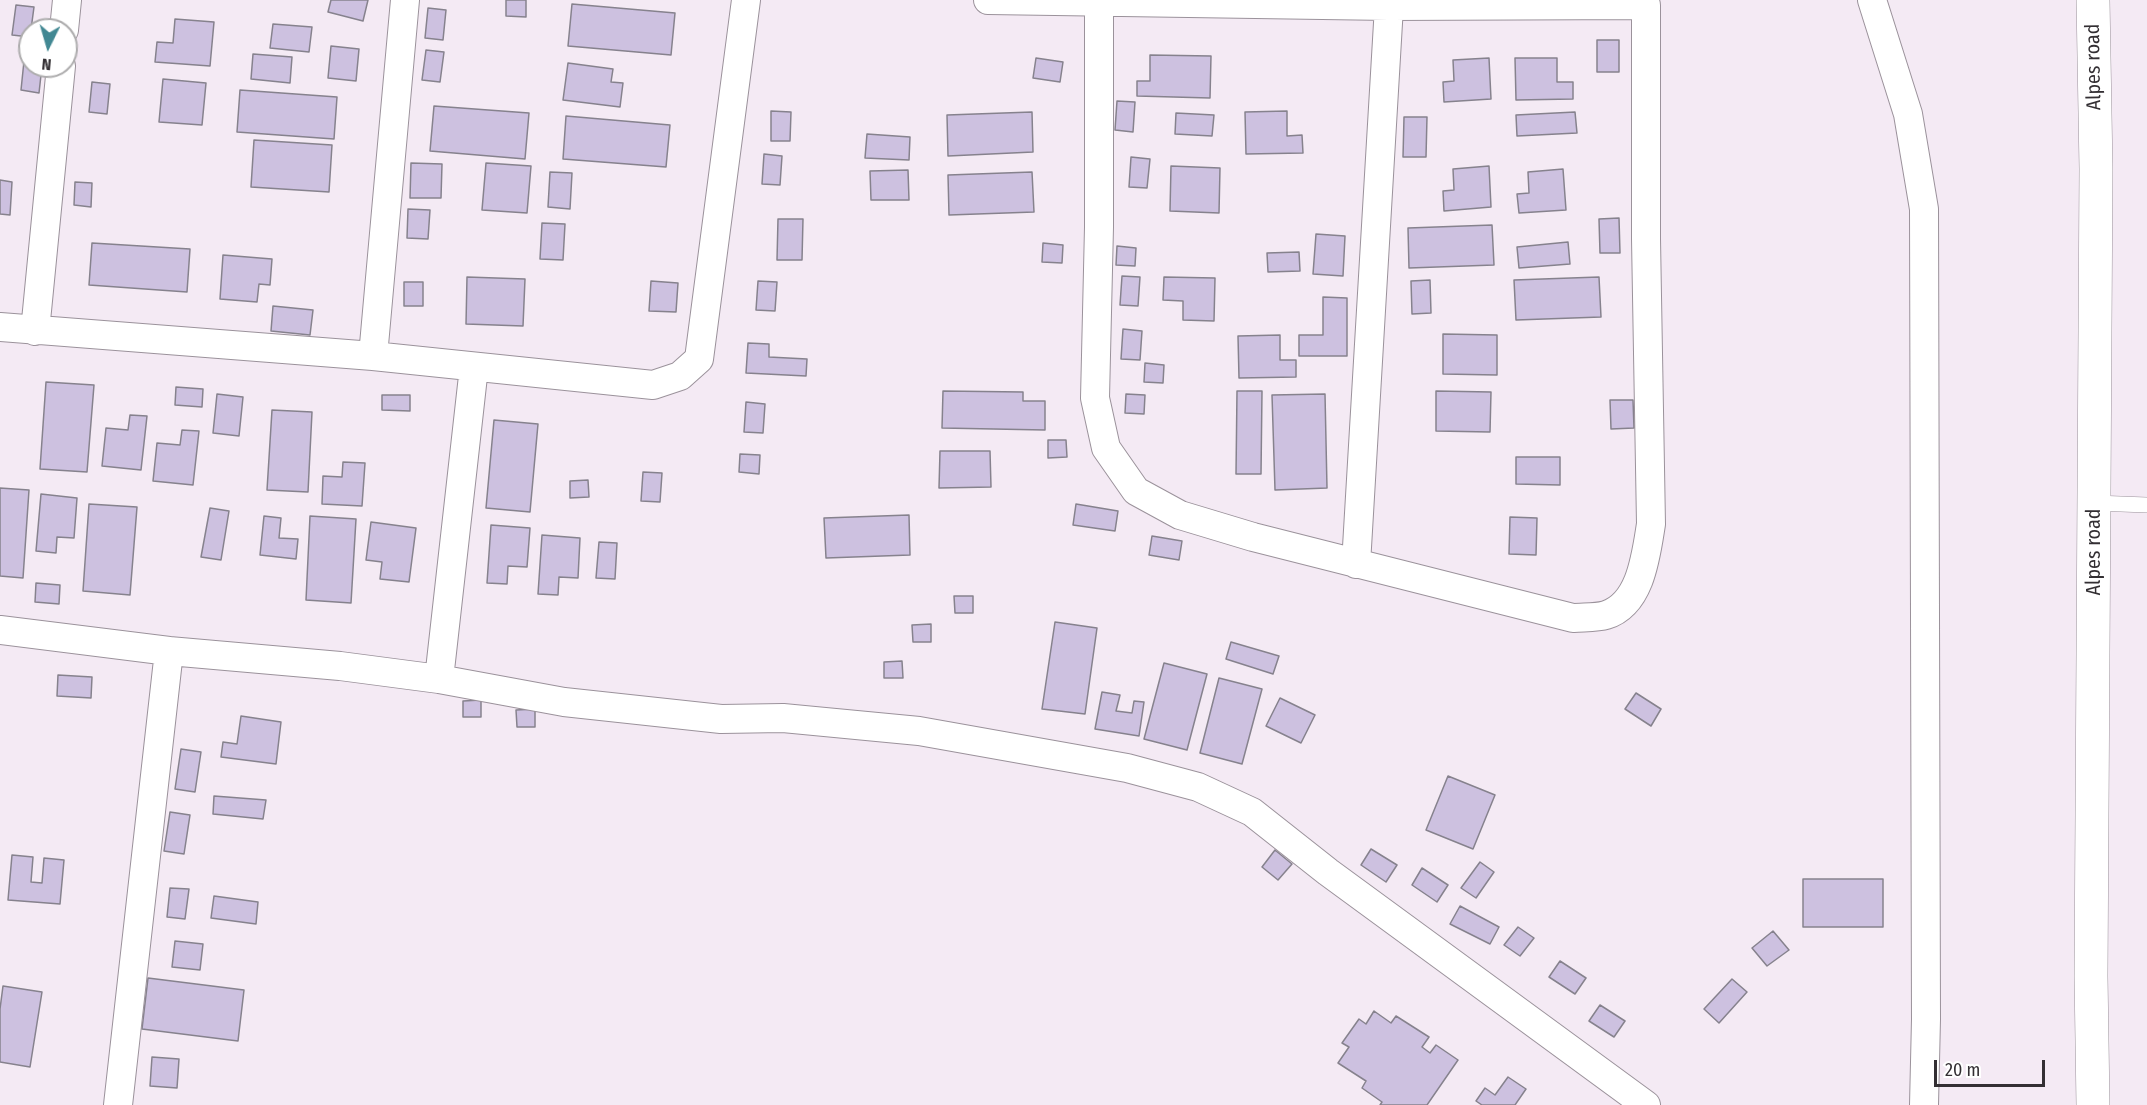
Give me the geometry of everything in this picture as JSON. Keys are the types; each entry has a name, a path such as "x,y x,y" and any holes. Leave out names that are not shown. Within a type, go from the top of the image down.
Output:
{"street":[{"path":"65,18 67,0"},
{"path":"373,356 405,0"},
{"path":"0,327 373,356 653,385 680,376 699,359 746,0"},
{"path":"988,0 1389,6 1646,5 1646,239 1651,524 1645,564 1628,600 1606,614 1573,618 1356,564 1180,515 1136,491 1106,448 1095,398 1099,227 1099,3"},
{"path":"1872,0 1908,114 1924,209 1926,983 1924,1105"},
{"name":"Alpes road","path":"2093,0 2096,169 2091,964 2093,1105"},
{"path":"1356,564 1389,6"},
{"path":"35,331 60,78"},
{"path":"439,679 474,367"},
{"path":"0,630 169,651 340,666 439,679 564,702 710,718 783,718 919,730 1127,768 1198,787 1252,812 1328,872 1646,1105"},
{"path":"118,1105 169,651"}],"lane":[{"path":"2095,503 2147,505"}],"building":[{"path":"331,0 368,0 363,21 328,12"},
{"path":"506,0 526,0 526,17 506,16"},
{"path":"572,4 675,13 671,55 568,46"},
{"path":"16,5 34,7 33,18 18,18 18,36 12,35"},
{"path":"428,8 446,10 443,40 425,38"},
{"path":"175,19 214,22 210,66 155,62 157,42 173,43"},
{"path":"273,24 312,27 309,52 270,48"},
{"path":"1597,40 1619,40 1619,72 1597,72"},
{"path":"331,46 359,49 356,81 328,78"},
{"path":"426,50 444,52 440,82 422,80"},
{"path":"253,54 292,57 290,83 251,79"},
{"path":"1150,55 1211,56 1210,98 1137,96 1137,81 1150,81"},
{"path":"1036,58 1063,62 1060,82 1033,78"},
{"path":"1489,58 1491,99 1444,102 1443,82 1454,81 1453,60"},
{"path":"1515,58 1557,58 1557,82 1573,82 1573,99 1516,100"},
{"path":"568,63 613,69 611,82 623,83 620,107 563,100"},
{"path":"22,78 41,78 39,93 21,90"},
{"path":"163,79 206,83 202,125 159,122"},
{"path":"92,82 110,84 107,114 89,112"},
{"path":"240,90 337,97 334,139 237,132"},
{"path":"1117,101 1135,102 1133,132 1115,130"},
{"path":"434,106 529,113 525,159 430,151"},
{"path":"771,111 791,112 790,141 771,141"},
{"path":"1287,111 1287,136 1302,135 1303,153 1246,154 1245,112"},
{"path":"1032,112 1033,152 948,156 947,115"},
{"path":"1575,112 1577,133 1517,136 1516,115"},
{"path":"1176,113 1214,115 1212,136 1175,134"},
{"path":"566,116 670,125 666,167 563,159"},
{"path":"1404,117 1427,117 1426,157 1403,157"},
{"path":"867,134 910,137 909,160 865,158"},
{"path":"254,140 332,145 329,192 251,187"},
{"path":"764,154 782,156 780,185 762,184"},
{"path":"1131,157 1150,159 1147,188 1129,187"},
{"path":"411,163 442,164 441,198 410,198"},
{"path":"486,163 531,166 527,213 482,210"},
{"path":"1171,166 1220,168 1219,213 1170,211"},
{"path":"1489,166 1491,207 1444,211 1443,191 1454,190 1453,169"},
{"path":"1563,169 1566,210 1519,213 1517,194 1529,193 1528,172"},
{"path":"908,170 909,200 871,200 870,171"},
{"path":"550,172 572,173 570,209 548,207"},
{"path":"1032,172 1034,212 949,215 948,175"},
{"path":"0,180 12,182 10,215 0,214"},
{"path":"75,182 92,183 91,207 74,205"},
{"path":"408,209 430,210 428,239 407,238"},
{"path":"1619,218 1620,253 1600,253 1599,219"},
{"path":"778,219 803,219 802,260 777,260"},
{"path":"542,223 565,224 563,260 540,259"},
{"path":"1492,225 1494,265 1409,268 1408,228"},
{"path":"1316,234 1345,236 1343,276 1313,274"},
{"path":"1568,242 1570,264 1519,268 1517,247"},
{"path":"92,243 190,249 187,292 89,285"},
{"path":"1043,243 1063,245 1062,263 1042,262"},
{"path":"1117,246 1136,248 1135,266 1116,265"},
{"path":"1299,252 1300,271 1268,272 1267,253"},
{"path":"223,255 272,259 270,285 259,284 257,302 220,299"},
{"path":"1122,276 1140,277 1138,306 1120,305"},
{"path":"467,277 525,279 523,326 466,324"},
{"path":"1164,277 1215,278 1214,321 1183,320 1183,301 1163,300"},
{"path":"1599,277 1601,317 1516,320 1514,280"},
{"path":"1430,280 1431,313 1412,314 1411,281"},
{"path":"651,281 678,283 676,312 649,311"},
{"path":"758,281 777,282 775,311 756,310"},
{"path":"404,282 423,282 423,306 404,306"},
{"path":"1323,297 1347,298 1347,356 1299,356 1299,335 1323,335"},
{"path":"273,306 313,310 310,335 271,331"},
{"path":"1123,329 1142,331 1140,360 1121,359"},
{"path":"1443,334 1497,335 1497,375 1443,374"},
{"path":"1280,335 1280,360 1296,360 1296,377 1239,378 1238,336"},
{"path":"748,343 769,344 769,357 807,359 806,376 746,373"},
{"path":"1145,363 1164,365 1163,383 1144,382"},
{"path":"46,382 94,385 87,472 40,469"},
{"path":"176,387 203,389 202,407 175,405"},
{"path":"943,391 1023,392 1023,401 1045,401 1045,430 942,428"},
{"path":"1237,391 1262,391 1261,474 1236,474"},
{"path":"1436,391 1491,392 1490,432 1436,431"},
{"path":"217,394 243,397 239,436 213,433"},
{"path":"1126,394 1145,395 1144,414 1125,413"},
{"path":"1325,394 1327,488 1275,490 1272,395"},
{"path":"382,395 410,395 410,411 382,410"},
{"path":"1610,400 1633,400 1634,428 1611,429"},
{"path":"746,402 765,404 763,433 744,432"},
{"path":"272,410 312,412 308,492 267,490"},
{"path":"130,415 147,416 141,470 102,466 106,428 128,430"},
{"path":"494,420 538,424 530,512 486,508"},
{"path":"182,430 199,431 193,485 153,481 157,443 180,445"},
{"path":"1048,440 1066,440 1067,457 1048,458"},
{"path":"940,451 990,451 991,487 939,488"},
{"path":"740,454 760,455 759,474 739,472"},
{"path":"1516,457 1560,457 1560,485 1516,484"},
{"path":"343,462 365,463 362,506 322,504 323,476 342,477"},
{"path":"643,472 662,473 660,502 641,501"},
{"path":"588,480 589,497 570,498 570,481"},
{"path":"0,488 29,490 23,578 0,576"},
{"path":"41,494 77,498 74,538 57,537 56,553 36,551"},
{"path":"89,504 137,507 130,595 83,591"},
{"path":"1076,504 1118,511 1115,531 1073,525"},
{"path":"210,508 229,511 221,560 201,557"},
{"path":"909,515 910,555 826,558 824,518"},
{"path":"264,516 281,518 279,538 298,539 296,559 260,555"},
{"path":"310,516 356,519 351,603 306,600"},
{"path":"1510,517 1537,518 1536,555 1509,554"},
{"path":"371,522 416,528 409,582 380,579 382,562 366,560"},
{"path":"491,525 530,528 527,567 508,566 507,584 487,583"},
{"path":"542,535 580,538 578,578 559,577 558,595 538,594"},
{"path":"1152,536 1182,541 1179,560 1149,555"},
{"path":"599,542 617,543 615,579 596,578"},
{"path":"36,583 60,585 59,604 35,602"},
{"path":"954,596 973,596 973,613 955,613"},
{"path":"1055,622 1097,628 1085,714 1042,709"},
{"path":"931,624 931,642 913,642 912,625"},
{"path":"1231,642 1279,656 1273,674 1226,659"},
{"path":"902,661 903,678 884,678 884,662"},
{"path":"1164,663 1207,674 1187,750 1144,739"},
{"path":"58,675 92,677 91,698 57,696"},
{"path":"1219,678 1262,689 1242,764 1200,753"},
{"path":"1102,692 1120,695 1116,711 1132,713 1134,701 1144,702 1139,736 1095,729"},
{"path":"1636,693 1661,709 1651,726 1625,709"},
{"path":"1280,698 1315,715 1301,743 1266,726"},
{"path":"481,700 481,717 463,717 463,701"},
{"path":"535,709 535,727 517,727 516,710"},
{"path":"241,716 281,722 276,764 221,757 223,742 237,744"},
{"path":"181,749 201,752 195,792 175,789"},
{"path":"1448,776 1495,795 1473,849 1426,830"},
{"path":"214,796 266,800 263,819 213,814"},
{"path":"170,812 190,815 184,854 164,851"},
{"path":"1371,849 1397,865 1386,882 1361,865"},
{"path":"1275,850 1292,864 1278,880 1262,867"},
{"path":"12,855 33,857 31,882 42,883 44,858 64,860 60,904 8,900"},
{"path":"1480,862 1494,872 1476,898 1461,888"},
{"path":"1422,868 1448,885 1437,902 1412,885"},
{"path":"1803,879 1883,879 1883,927 1803,927"},
{"path":"170,888 189,889 185,919 167,917"},
{"path":"214,896 258,902 256,924 211,918"},
{"path":"1460,906 1499,927 1490,944 1450,924"},
{"path":"1518,927 1534,938 1520,956 1504,945"},
{"path":"1773,931 1789,950 1767,966 1752,948"},
{"path":"175,941 203,944 200,970 172,967"},
{"path":"1560,961 1586,978 1575,994 1549,977"},
{"path":"148,978 244,990 238,1041 142,1029"},
{"path":"1732,979 1747,992 1719,1023 1704,1009"},
{"path":"3,986 42,992 30,1067 0,1062 0,1009"},
{"path":"1600,1005 1625,1021 1614,1037 1589,1021"},
{"path":"1374,1011 1391,1023 1396,1016 1429,1037 1422,1047 1430,1053 1436,1045 1458,1060 1427,1105 1380,1105 1382,1102 1362,1088 1366,1081 1338,1063 1349,1047 1342,1043 1359,1019 1366,1024"},
{"path":"152,1057 179,1059 177,1088 150,1086"},
{"path":"1508,1077 1526,1089 1515,1105 1482,1105 1476,1101 1485,1088 1495,1095"}]}
